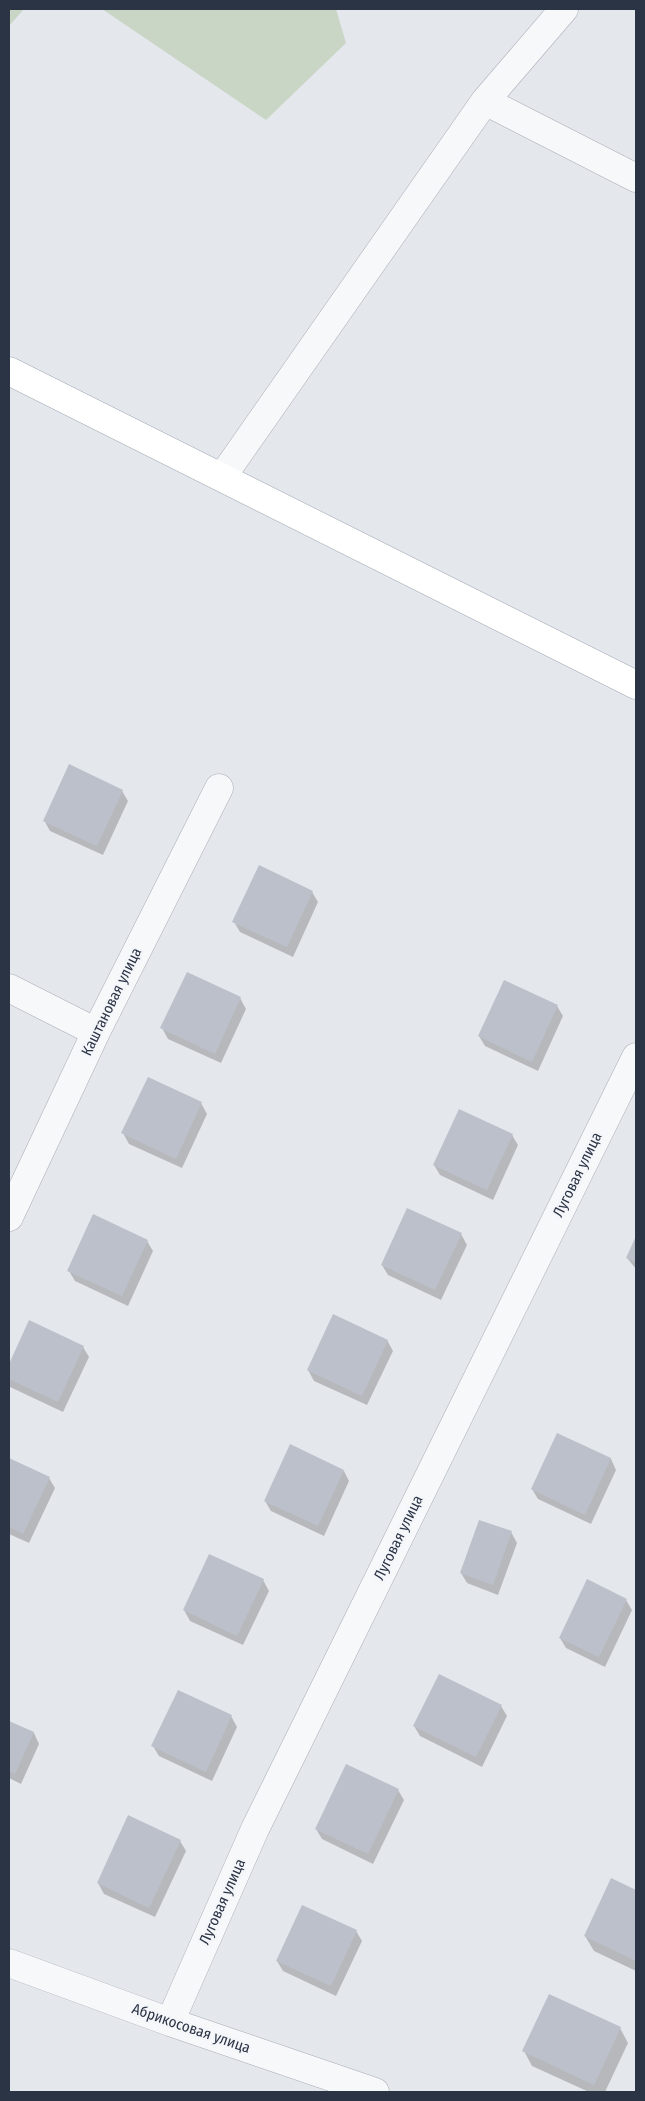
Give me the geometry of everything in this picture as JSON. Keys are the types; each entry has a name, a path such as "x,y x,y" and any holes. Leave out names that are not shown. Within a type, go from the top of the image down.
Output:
{"main road":[{"path":"9,371 636,685"}],"lane":[{"path":"222,477 485,101 564,9"},
{"path":"485,101 636,178"},
{"name":"Каштановая улица","path":"9,1218 96,1032 219,788"},
{"path":"9,988 96,1032"},
{"name":"Луговая улица","path":"170,2022 255,1829 636,1057"},
{"name":"Абрикосовая улица","path":"9,1963 170,2022 375,2092"}],"green space":[{"path":"9,9 24,9 9,26"},
{"path":"102,9 336,9 346,43 266,120"}],"building":[{"path":"69,764 123,790 97,846 43,821"},
{"path":"259,865 313,891 287,947 232,922"},
{"path":"187,972 241,997 215,1054 160,1028"},
{"path":"504,980 558,1005 532,1062 478,1036"},
{"path":"148,1077 202,1102 176,1159 121,1133"},
{"path":"459,1109 513,1134 487,1190 433,1165"},
{"path":"407,1208 462,1233 435,1290 381,1265"},
{"path":"93,1214 148,1240 122,1296 67,1271"},
{"path":"636,1236 636,1262 626,1258"},
{"path":"333,1314 388,1340 362,1396 307,1370"},
{"path":"29,1320 84,1346 58,1402 9,1379 9,1364"},
{"path":"557,1433 611,1458 585,1515 531,1489"},
{"path":"290,1444 344,1470 318,1526 264,1501"},
{"path":"9,1458 50,1477 23,1534 9,1527"},
{"path":"479,1520 512,1531 493,1585 460,1573"},
{"path":"209,1554 264,1579 237,1636 183,1610"},
{"path":"587,1579 627,1599 599,1657 559,1638"},
{"path":"439,1674 502,1705 476,1757 413,1726"},
{"path":"178,1690 232,1715 206,1772 151,1746"},
{"path":"9,1721 34,1732 15,1774 9,1771"},
{"path":"346,1764 399,1789 368,1854 315,1829"},
{"path":"128,1815 181,1840 149,1908 97,1883"},
{"path":"611,1878 636,1890 636,1961 584,1936"},
{"path":"302,1905 357,1930 331,1986 276,1961"},
{"path":"549,1994 621,2027 594,2085 522,2051"}]}
